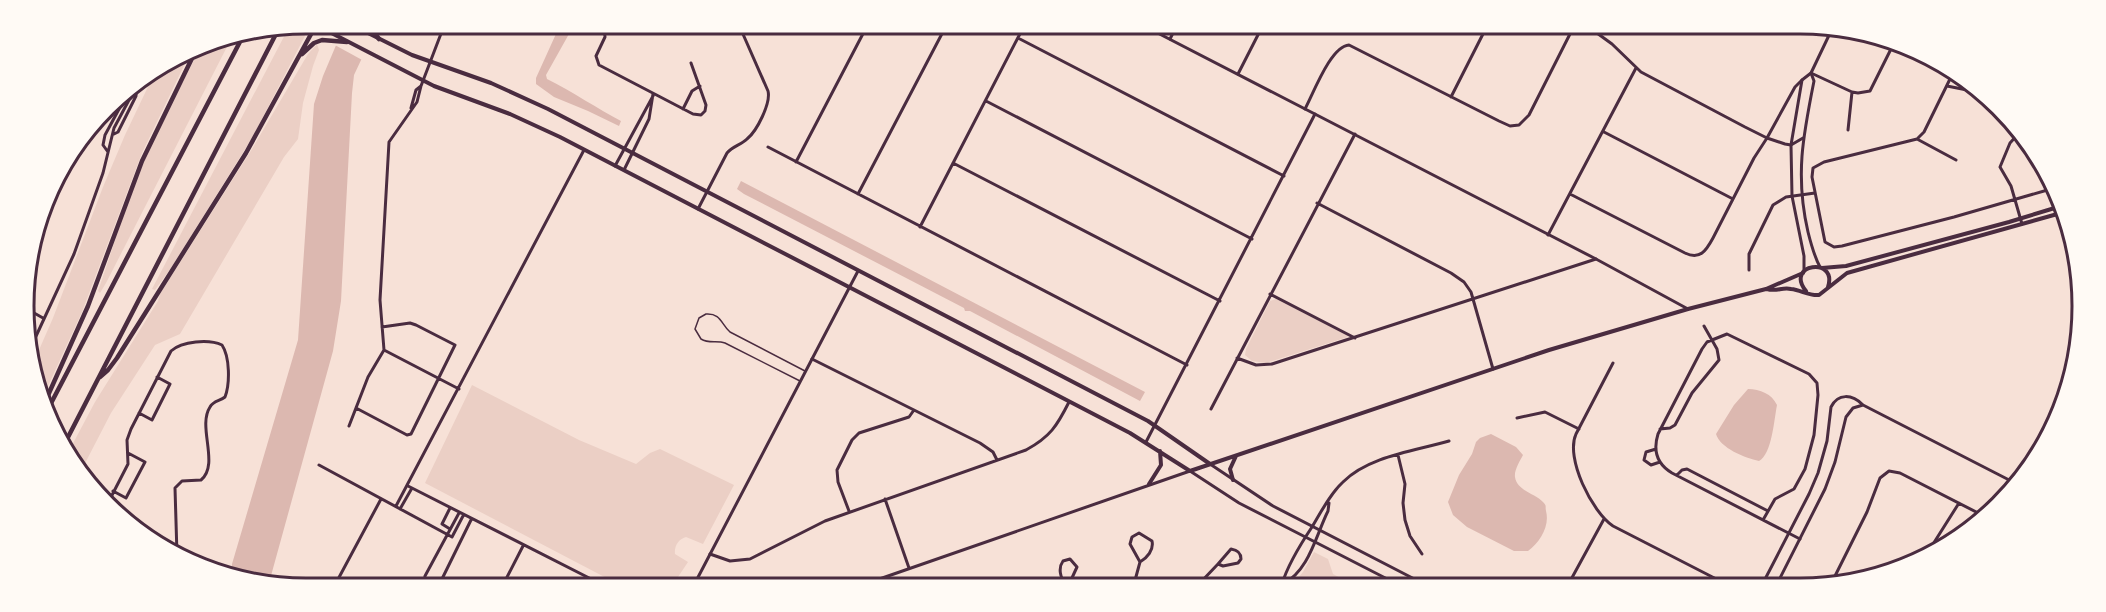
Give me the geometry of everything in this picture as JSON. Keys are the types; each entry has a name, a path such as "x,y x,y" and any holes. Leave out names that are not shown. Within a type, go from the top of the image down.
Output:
{"main road":[{"path":"98,378 117,358 246,153 310,34"},
{"path":"330,34 423,81 529,122 584,149 1146,442 1190,471 1493,369 1688,309 1766,289 1811,267 1846,266 2053,208"},
{"path":"369,34 431,62 513,92 633,153 1155,425 1210,464"},
{"path":"375,34 379,39"},
{"path":"68,437 275,37"},
{"path":"300,55 317,41 334,37"},
{"path":"52,401 239,43"},
{"path":"49,393 88,306 142,161 191,60"},
{"path":"1766,289 1774,291 1790,288 1819,295 1847,273 2055,215"},
{"path":"1821,268 1829,277 1828,288"},
{"path":"1803,272 1801,285 1808,294"},
{"path":"1149,484 1161,466 1160,450"},
{"path":"1233,480 1230,469 1237,455"}],"street":[{"path":"349,426 368,377 384,350 380,300 389,142 417,102 441,34"},
{"path":"605,34 596,56 597,63 697,116 703,114 706,105 692,63"},
{"path":"698,209 729,151 750,137 769,101 768,91 743,34"},
{"path":"796,162 863,34"},
{"path":"858,194 942,34"},
{"path":"920,226 1020,34"},
{"path":"1160,34 1596,259 1688,309"},
{"path":"1170,39 1172,34"},
{"path":"1238,74 1258,34"},
{"path":"1451,97 1483,34"},
{"path":"1305,109 1334,54 1342,46 1355,46 1506,125 1521,124 1529,115 1570,34"},
{"path":"1598,34 1612,44 1636,69 1767,138 1791,145 1803,138"},
{"path":"1570,194 1685,253 1698,255 1707,249 1754,158 1795,87 1811,73 1829,36"},
{"path":"1018,38 1284,176"},
{"path":"1811,73 1852,92 1870,91 1890,50"},
{"path":"1548,235 1636,69"},
{"path":"1811,73 1814,81 1803,138 1801,195 1811,244 1821,268"},
{"path":"1802,80 1791,145 1792,196 1804,256 1803,272"},
{"path":"1950,80 1924,132 1917,139 1824,162 1813,168 1811,175 1823,239 1831,246 1842,246 2046,190"},
{"path":"683,109 692,91 700,86"},
{"path":"1947,86 1963,89"},
{"path":"1848,130 1852,92"},
{"path":"615,166 653,94"},
{"path":"624,170 647,124 653,94"},
{"path":"114,134 118,132 135,95"},
{"path":"36,333 74,254 104,173 114,128 129,100"},
{"path":"986,101 1252,239"},
{"path":"108,152 103,145 105,135 119,110"},
{"path":"1146,442 1315,114"},
{"path":"640,120 647,124"},
{"path":"1603,132 1733,199"},
{"path":"1211,409 1355,134"},
{"path":"1917,139 1956,160"},
{"path":"2014,139 2000,168 2011,186 2022,224"},
{"path":"768,147 1187,364"},
{"path":"398,508 584,149"},
{"path":"953,163 1220,301"},
{"path":"1749,270 1749,254 1771,208 1779,200 1815,193"},
{"path":"1317,203 1456,276 1467,285 1493,369"},
{"path":"1237,358 1262,365 1277,363 1596,259"},
{"path":"698,578 858,271"},
{"path":"1270,294 1355,338"},
{"path":"34,313 43,318"},
{"path":"356,408 407,435 411,434 455,345 410,323 382,327"},
{"path":"1660,429 1672,428 1676,424 1692,393 1718,362 1718,352 1704,326"},
{"path":"1763,520 1775,499 1794,489 1805,469 1815,428 1817,383 1809,374 1729,334 1712,340 1702,349 1660,429 1657,455 1666,470 1677,475 1763,520 1789,533 1800,539"},
{"path":"112,496 128,464 129,434 171,351 176,346 207,342 217,342 224,347 227,368 226,394 211,405 206,417 208,470 201,480 182,481 175,488 176,544"},
{"path":"384,350 459,389"},
{"path":"812,359 985,446 993,452 997,460"},
{"path":"1613,363 1574,438 1573,449 1579,471 1591,500 1604,519 1620,530 1712,577"},
{"path":"139,412 152,420 170,384 157,377"},
{"path":"1766,578 1809,494 1821,463 1833,404 1837,399 1847,396 1859,401 2008,480"},
{"path":"710,554 733,562 750,559 825,521 1026,450 1045,438 1058,425 1069,402"},
{"path":"1780,578 1829,479 1846,417 1853,408 1863,405"},
{"path":"850,512 837,475 840,462 852,440 859,433 909,417 914,410"},
{"path":"1517,418 1545,412 1579,429"},
{"path":"1284,578 1312,526 1338,487 1351,475 1369,465 1449,441"},
{"path":"1656,449 1646,453 1644,460 1651,465 1660,462"},
{"path":"114,491 126,498 145,462 128,453"},
{"path":"1398,455 1405,484 1403,503 1405,520 1410,537 1422,554"},
{"path":"1210,464 1273,506 1412,578"},
{"path":"319,465 452,537 464,515"},
{"path":"1677,475 1687,469 1768,511"},
{"path":"882,578 1190,471 1239,503 1385,578"},
{"path":"1836,575 1867,512 1880,478 1886,472 1900,473 1976,512"},
{"path":"410,487 589,578"},
{"path":"339,578 381,499"},
{"path":"885,499 909,568"},
{"path":"1291,578 1296,575 1315,542 1328,511 1329,501"},
{"path":"1934,542 1959,503"},
{"path":"450,508 442,524 450,529"},
{"path":"425,578 459,513"},
{"path":"442,578 471,519"},
{"path":"1572,578 1604,519"},
{"path":"1136,578 1140,562 1151,550 1153,543 1144,535 1136,533 1130,544 1140,562"},
{"path":"507,578 523,546"},
{"path":"1205,578 1229,550 1235,549 1240,554 1241,559 1236,565 1218,564"},
{"path":"1062,578 1059,566 1062,561 1070,559 1076,564 1072,578"}],"lane":[{"path":"800,382 725,343 718,340 709,342 701,339 696,333 697,321 706,314 717,316 730,332 806,371"}],"shaded area":[{"path":"306,34 252,138 171,268 155,290 152,289 285,35"},
{"path":"341,34 373,34 354,75 341,301 333,351 271,575 236,568 232,567 232,564 298,340 314,104"},
{"path":"556,34 569,34 546,75 547,79 621,121 619,126 554,97 536,84 536,78"},
{"path":"317,44 319,50 303,103 298,139 284,157 180,334 155,345 111,413 85,463 72,444 95,402 252,149 308,54"},
{"path":"227,47 100,293 98,291 129,200 170,106 195,58"},
{"path":"186,62 142,153 82,312 47,387 39,351 125,135 149,85"},
{"path":"741,181 1145,392 1140,401 970,311 965,311 964,308 744,194 737,189"},
{"path":"1276,299 1348,337 1266,363 1252,361 1245,355 1246,349 1270,301"},
{"path":"472,385 579,440 636,464 650,453 660,449 734,485 703,544 686,537 677,544 675,554 688,562 677,578 606,578 425,483"},
{"path":"1748,389 1765,393 1777,405 1770,444 1759,461 1740,455 1728,448 1722,444 1716,434 1734,405"},
{"path":"1491,434 1516,447 1523,455 1515,471 1516,482 1545,505 1547,522 1545,528 1540,538 1528,551 1514,551 1467,527 1453,515 1448,502 1476,442"},
{"path":"1314,552 1328,559 1333,574 1341,578 1298,578"}],"pier":[{"path":"338,34 377,34 364,61 333,44"}]}
